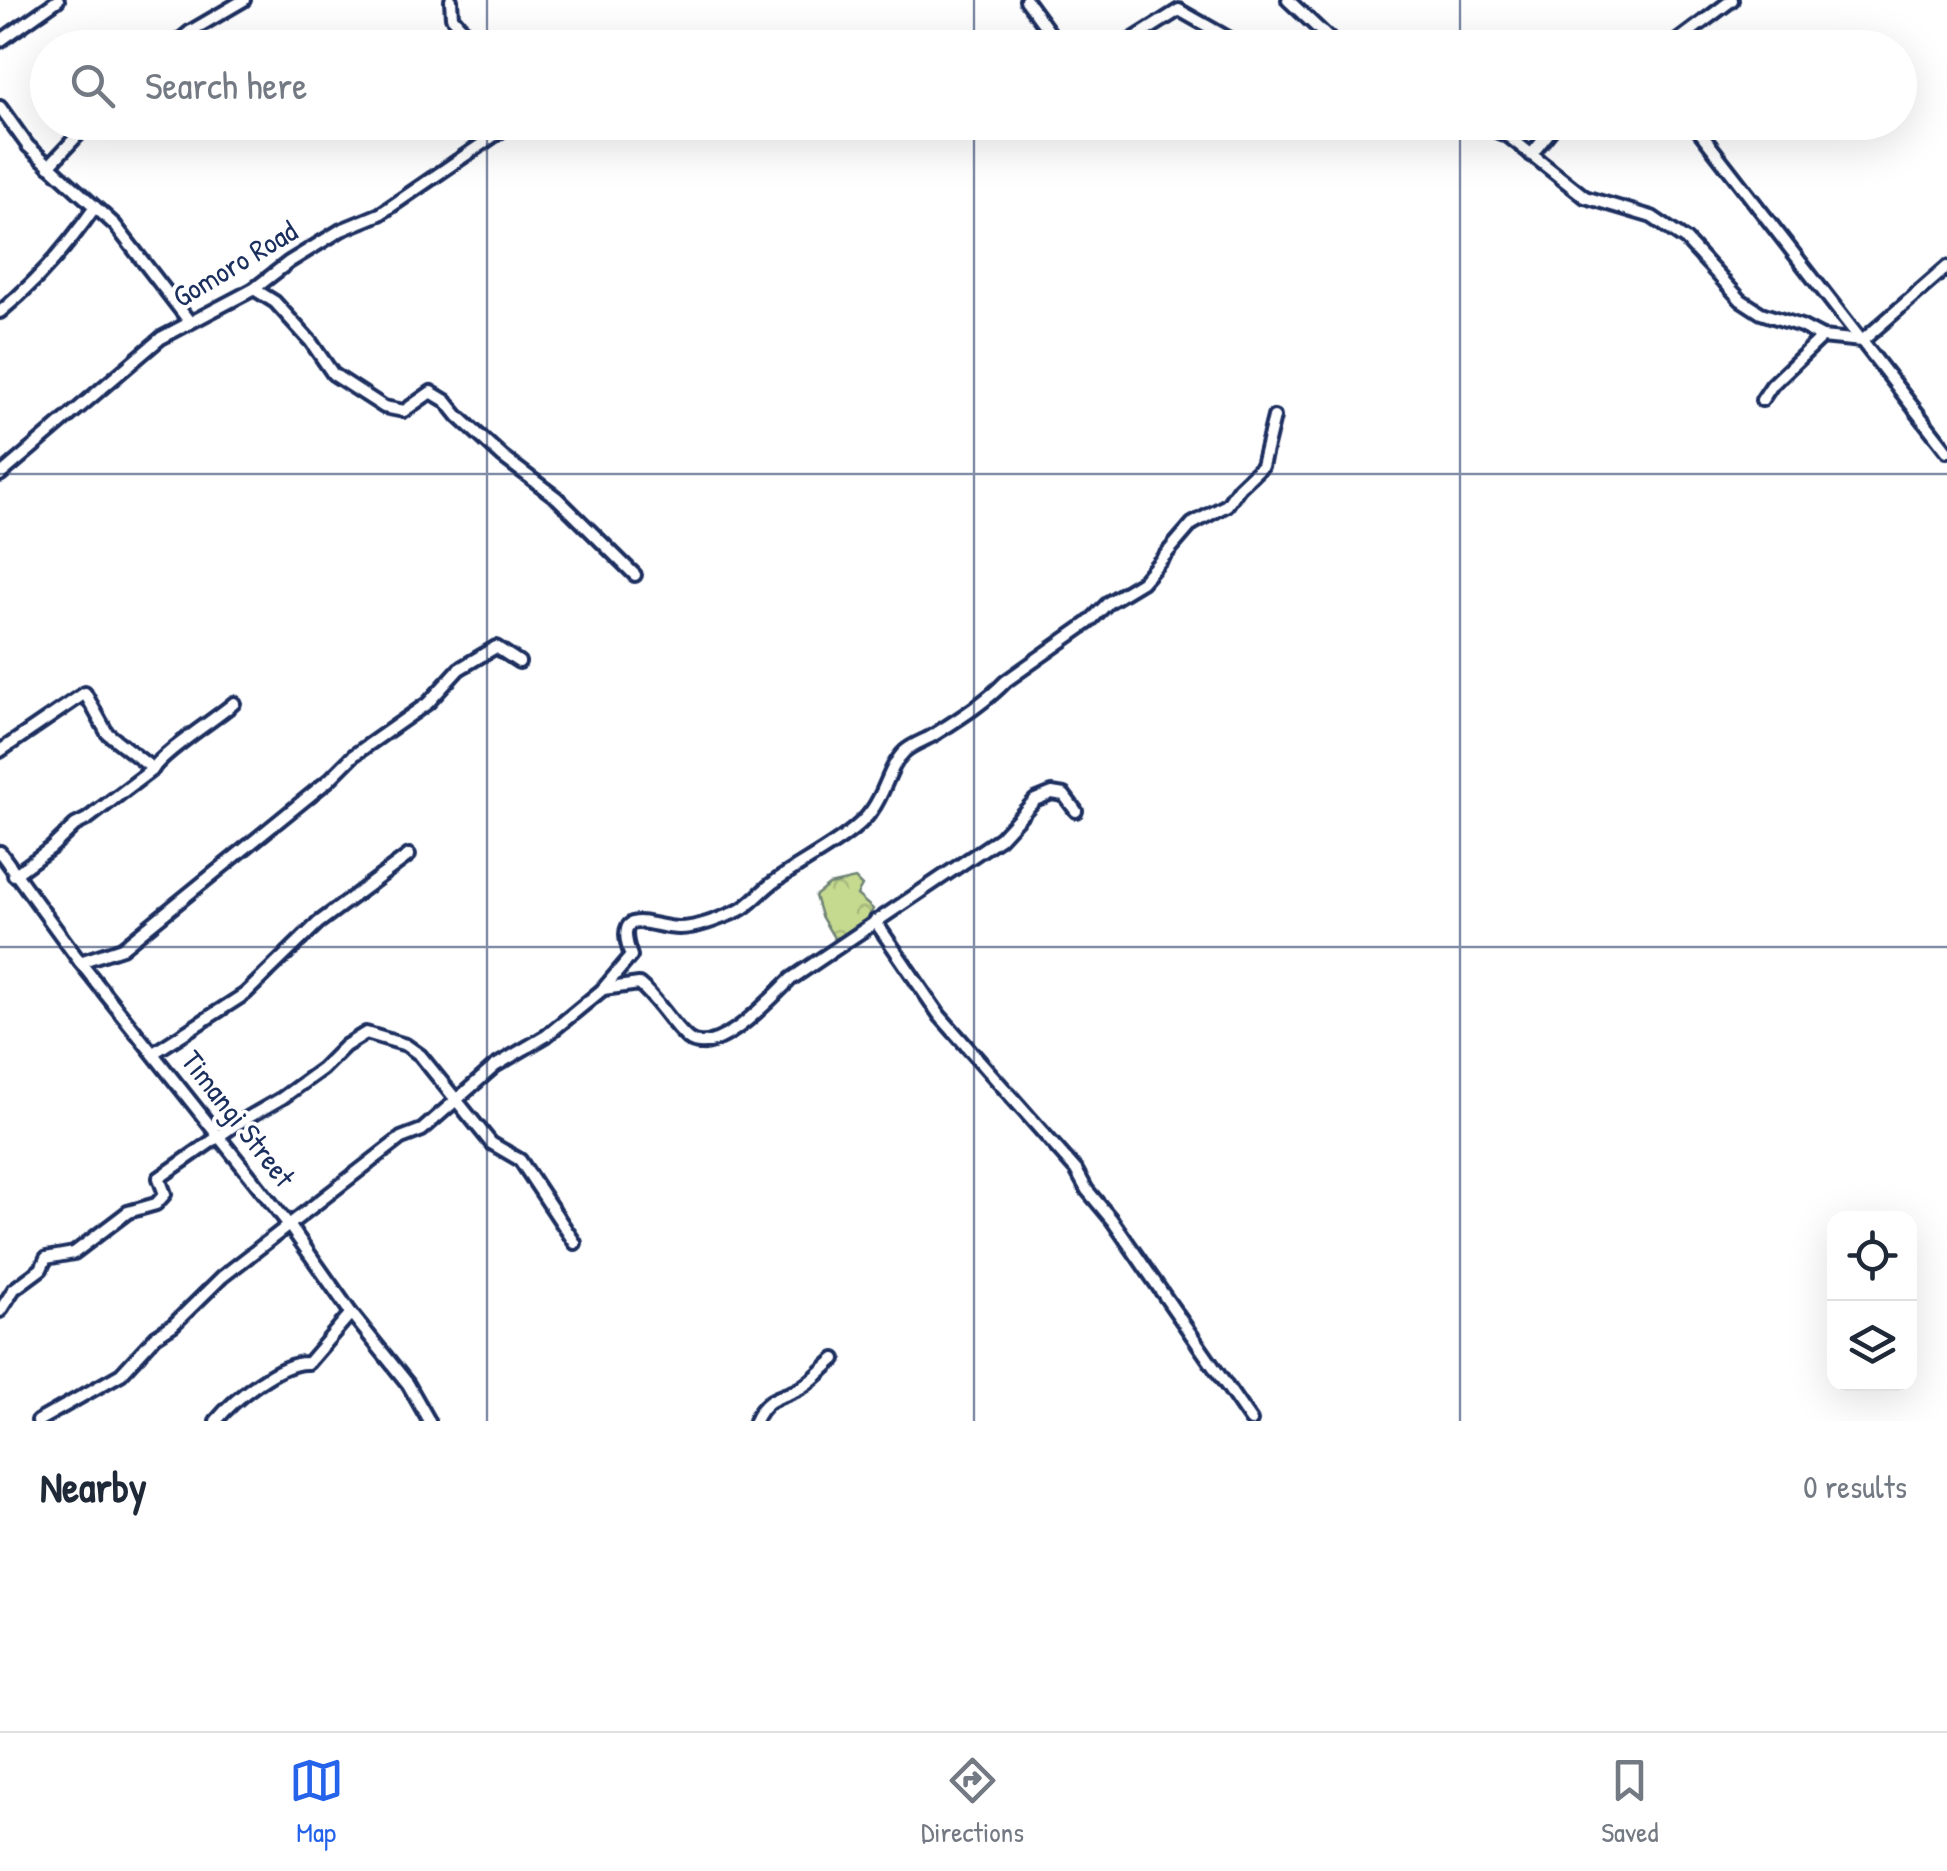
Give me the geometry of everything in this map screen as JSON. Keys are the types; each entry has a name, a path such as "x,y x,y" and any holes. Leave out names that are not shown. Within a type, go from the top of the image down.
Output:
{"street":[{"path":"0,41 58,0"},
{"path":"193,30 244,0"},
{"path":"451,0 452,17 464,30"},
{"path":"1026,0 1048,30"},
{"path":"1288,0 1320,30"},
{"path":"1692,30 1732,0"},
{"path":"1148,30 1179,10 1214,30"},
{"path":"0,107 28,146 115,225 188,321"},
{"path":"49,166 73,140"},
{"name":"Gomoro Road","path":"0,475 161,338 254,289 341,230 380,214 488,140"},
{"path":"1513,140 1585,196 1652,217 1686,240 1741,300 1761,313 1822,337 1862,342 1947,267"},
{"path":"1531,155 1543,140"},
{"path":"1706,140 1947,452"},
{"path":"0,312 66,248 95,207"},
{"path":"254,289 275,302 333,374 384,407 404,411 432,392 446,400 458,416 557,498 635,574"},
{"path":"1762,400 1772,385 1822,337"},
{"path":"38,1421 121,1374 156,1336 174,1325 222,1277 401,1138 422,1130 494,1066 531,1046 602,990 631,956 624,936 627,928 646,920 678,928 742,909 871,813 894,762 910,746 942,730 994,694 1006,681 1088,623 1109,602 1142,582 1199,518 1220,512 1262,466 1274,417"},
{"path":"80,962 122,948 354,755 428,703 459,669 496,647 519,662"},
{"path":"0,751 85,693 107,733 154,769"},
{"path":"14,875 51,848 74,824 154,769 159,758 181,746 234,703"},
{"path":"602,990 639,984 691,1042 705,1044 739,1028 791,979 1000,838 1036,800 1052,793 1064,795 1076,811"},
{"name":"Timangi Street","path":"0,852 80,962 289,1225 351,1313 408,1384 429,1421"},
{"path":"154,1052 245,994 318,922 409,855"},
{"path":"875,921 940,1016 1076,1170 1250,1421"},
{"path":"0,1310 14,1290 42,1269 46,1258 74,1253 128,1212 156,1204 165,1194 158,1178 282,1098 366,1033 406,1044 420,1055 490,1143 520,1160 576,1243"},
{"path":"216,1421 226,1408 256,1386 298,1362 308,1363 351,1313"},
{"path":"755,1421 779,1395 800,1390 835,1360"}],"green space":[{"path":"855,879 862,886 857,895 873,909 857,929 834,938 815,896 829,885"}]}
